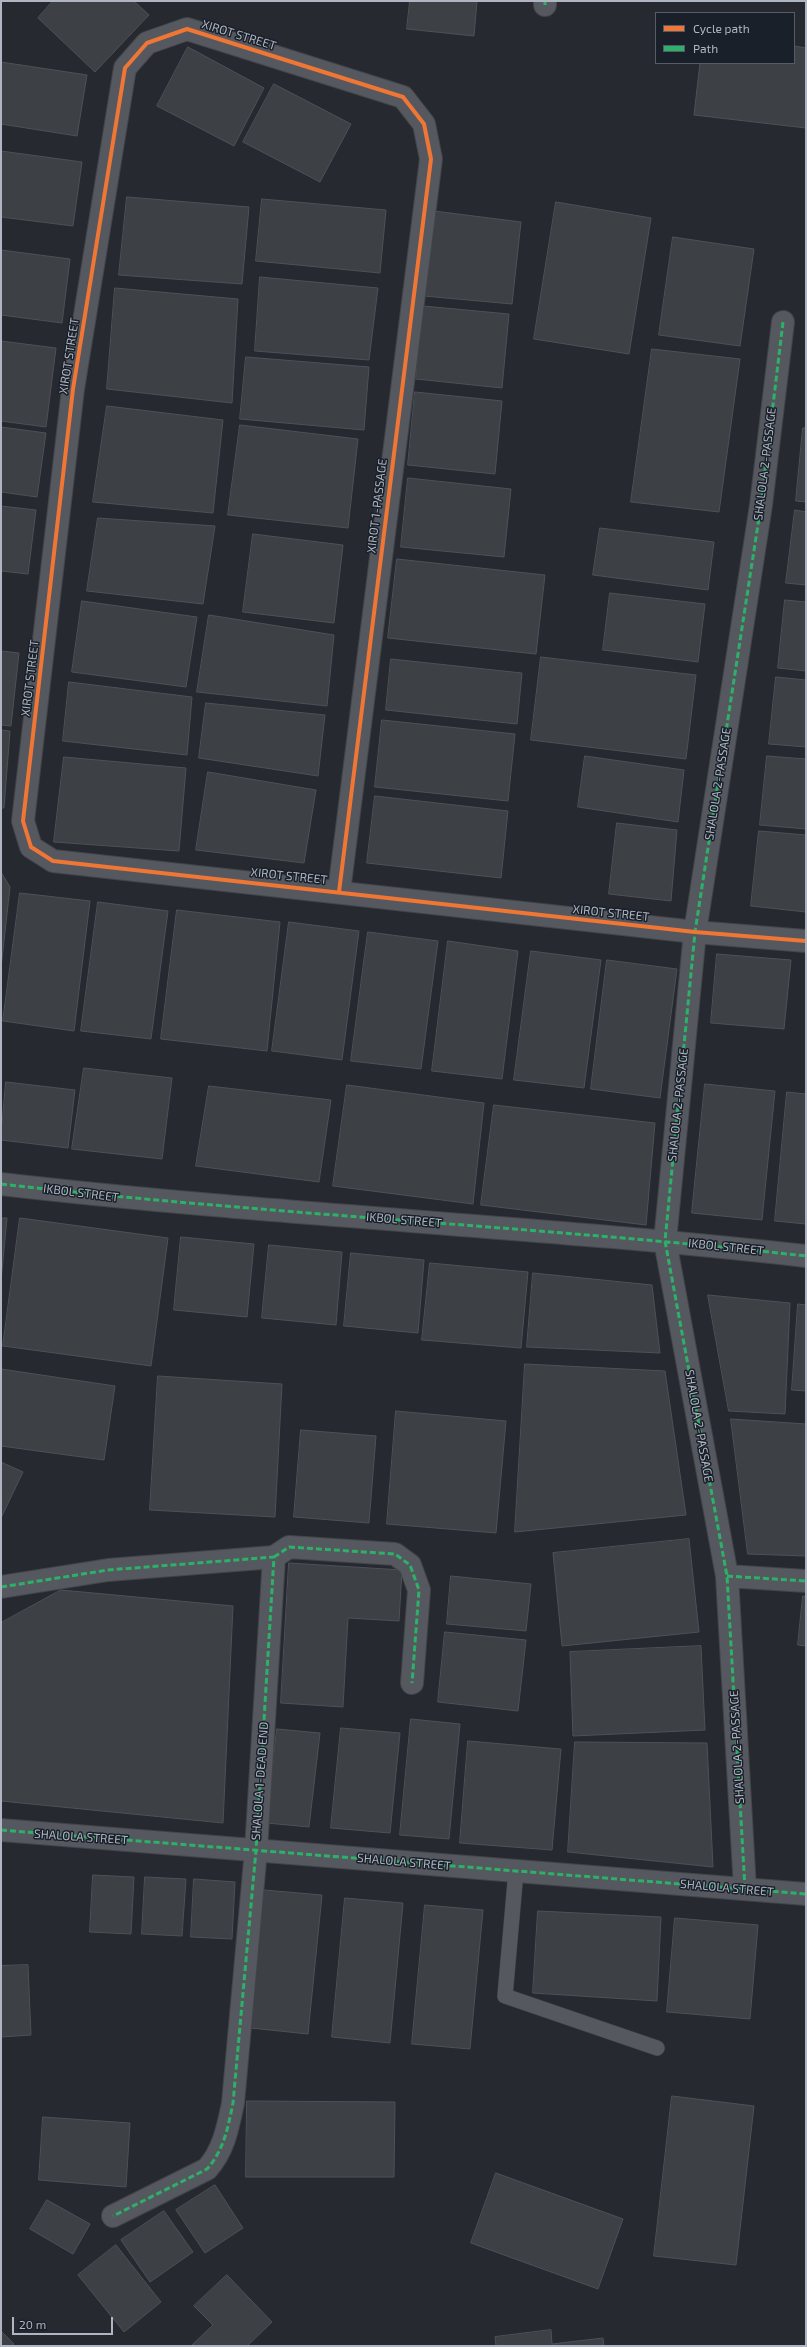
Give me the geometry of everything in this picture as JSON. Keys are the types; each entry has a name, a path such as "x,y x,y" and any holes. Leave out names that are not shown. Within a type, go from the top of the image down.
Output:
{"street":[{"name":"XIROT STREET","path":"424,124 403,97 187,29 147,43 125,68 73,389 24,821 31,847 53,861 695,932 806,941"},
{"name":"XIROT 1-PASSAGE","path":"339,892 431,159 424,124"},
{"name":"SHALOLA 2-PASSAGE","path":"745,1889 727,1576 665,1241 695,932 761,505 783,322"},
{"name":"IKBOL STREET","path":"1,1184 118,1197 665,1241 806,1256"},
{"path":"1,1587 108,1570 274,1557 289,1547 395,1554 410,1565 419,1590 412,1683"},
{"name":"SHALOLA 1-DEAD END","path":"113,2216 207,2169 216,2159 226,2137 233,2103 256,1850 274,1557"},
{"path":"727,1576 806,1581"},
{"name":"SHALOLA STREET","path":"1,1830 806,1894"}],"lane":[{"path":"516,1871 504,1996 657,2048"}],"building":[{"path":"53,1 134,1 149,15 95,72 38,18"},
{"path":"410,1 477,1 474,36 407,29"},
{"path":"795,46 806,48 806,128 694,115 700,64 795,64"},
{"path":"188,47 264,88 234,146 157,106"},
{"path":"1,62 87,75 77,136 1,124"},
{"path":"274,84 351,124 320,182 243,142"},
{"path":"1,151 82,162 73,226 1,217"},
{"path":"127,197 249,207 242,284 119,275"},
{"path":"262,199 386,210 380,273 256,261"},
{"path":"556,202 651,218 629,354 534,339"},
{"path":"434,211 521,222 512,304 424,296"},
{"path":"673,237 754,249 740,346 659,335"},
{"path":"1,250 70,259 62,323 1,315"},
{"path":"260,277 378,288 369,360 255,351"},
{"path":"115,288 238,299 232,403 107,389"},
{"path":"423,306 509,314 502,388 416,379"},
{"path":"1,341 56,348 46,427 1,421"},
{"path":"652,349 740,359 719,512 631,502"},
{"path":"246,357 369,367 364,430 240,419"},
{"path":"415,392 502,401 495,474 408,465"},
{"path":"107,406 223,420 213,513 93,502"},
{"path":"240,425 358,439 348,528 228,515"},
{"path":"1,427 46,433 37,497 1,492"},
{"path":"803,428 806,428 806,502 796,501"},
{"path":"408,478 511,489 504,557 401,547"},
{"path":"1,506 36,510 28,574 1,571"},
{"path":"795,510 806,512 806,585 786,583"},
{"path":"98,518 215,526 203,604 87,591"},
{"path":"600,528 714,542 708,590 593,575"},
{"path":"253,534 343,545 334,623 243,612"},
{"path":"397,559 545,575 536,654 388,638"},
{"path":"610,593 705,604 698,662 603,650"},
{"path":"785,600 806,602 806,671 778,668"},
{"path":"82,601 197,617 186,687 72,672"},
{"path":"209,615 334,635 327,706 197,692"},
{"path":"1,651 19,653 11,726 1,725"},
{"path":"541,657 696,675 686,759 531,740"},
{"path":"391,659 522,673 517,724 386,710"},
{"path":"776,677 806,680 806,747 769,744"},
{"path":"69,682 192,697 187,755 63,741"},
{"path":"206,703 325,715 318,776 199,758"},
{"path":"382,720 515,734 508,801 375,787"},
{"path":"1,730 10,731 4,808 1,808"},
{"path":"585,756 684,770 678,822 578,807"},
{"path":"767,756 806,759 806,829 760,825"},
{"path":"64,757 186,768 179,851 54,842"},
{"path":"208,772 316,790 304,863 196,850"},
{"path":"375,796 508,811 501,878 367,863"},
{"path":"617,823 677,830 671,901 609,894"},
{"path":"759,831 806,835 806,912 751,906"},
{"path":"1,872 10,887 1,968"},
{"path":"20,893 90,901 74,1031 3,1021"},
{"path":"98,902 168,911 151,1039 81,1031"},
{"path":"177,910 280,922 267,1051 161,1039"},
{"path":"289,922 359,931 342,1060 272,1051"},
{"path":"368,932 438,941 421,1069 351,1061"},
{"path":"448,941 518,951 502,1079 432,1071"},
{"path":"531,951 601,960 584,1088 514,1080"},
{"path":"717,954 791,960 784,1029 711,1023"},
{"path":"607,960 677,969 660,1098 591,1089"},
{"path":"84,1068 172,1078 162,1159 72,1149"},
{"path":"6,1082 75,1090 68,1148 1,1140"},
{"path":"705,1084 775,1091 762,1220 692,1213"},
{"path":"347,1085 484,1103 473,1204 333,1186"},
{"path":"209,1086 331,1100 319,1182 196,1166"},
{"path":"787,1092 806,1094 806,1224 775,1221"},
{"path":"494,1105 655,1123 646,1225 481,1205"},
{"path":"1,1218 7,1218 1,1281"},
{"path":"20,1218 168,1238 151,1366 3,1346"},
{"path":"181,1237 254,1244 247,1317 174,1310"},
{"path":"269,1245 342,1252 336,1325 262,1318"},
{"path":"351,1253 424,1260 418,1333 344,1326"},
{"path":"430,1263 528,1272 521,1348 422,1340"},
{"path":"533,1273 652,1285 660,1353 527,1347"},
{"path":"708,1295 790,1303 785,1414 729,1411"},
{"path":"798,1304 806,1305 806,1391 792,1390"},
{"path":"525,1364 665,1371 686,1515 515,1532"},
{"path":"1,1369 115,1386 104,1460 1,1446"},
{"path":"158,1376 282,1384 275,1517 150,1510"},
{"path":"396,1411 506,1421 496,1533 387,1524"},
{"path":"731,1419 806,1424 806,1556 748,1554"},
{"path":"301,1430 376,1436 369,1523 294,1517"},
{"path":"1,1462 23,1472 1,1518"},
{"path":"689,1539 699,1632 562,1646 553,1553"},
{"path":"289,1563 402,1570 399,1621 348,1618 343,1707 281,1703"},
{"path":"451,1576 531,1584 526,1631 447,1624"},
{"path":"61,1590 233,1606 223,1823 1,1801 1,1623"},
{"path":"803,1596 806,1597 806,1646 798,1645"},
{"path":"445,1632 526,1640 518,1711 438,1702"},
{"path":"701,1646 705,1730 573,1736 570,1652"},
{"path":"411,1719 460,1724 449,1839 400,1835"},
{"path":"341,1728 400,1733 390,1833 331,1828"},
{"path":"277,1729 320,1733 309,1827 267,1823"},
{"path":"468,1741 561,1749 552,1850 460,1843"},
{"path":"575,1742 707,1743 713,1867 568,1852"},
{"path":"93,1875 134,1877 131,1934 90,1932"},
{"path":"145,1877 186,1879 182,1936 142,1934"},
{"path":"194,1879 235,1882 232,1939 191,1937"},
{"path":"264,1890 322,1895 308,2034 251,2028"},
{"path":"345,1898 403,1903 390,2043 332,2037"},
{"path":"425,1905 483,1910 470,2049 412,2044"},
{"path":"538,1911 661,1917 657,2001 533,1993"},
{"path":"675,1918 758,1925 750,2019 667,2012"},
{"path":"28,1965 31,2035 1,2037 1,1966"},
{"path":"672,2096 754,2106 736,2265 654,2256"},
{"path":"247,2101 395,2102 394,2177 246,2177"},
{"path":"43,2117 130,2123 126,2187 39,2180"},
{"path":"496,2173 623,2219 598,2289 471,2243"},
{"path":"215,2185 243,2228 205,2253 176,2210"},
{"path":"47,2200 90,2224 73,2254 30,2229"},
{"path":"164,2211 193,2252 150,2282 121,2240"},
{"path":"116,2245 161,2302 124,2332 78,2275"},
{"path":"227,2275 272,2322 247,2346 191,2346 213,2325 194,2306"},
{"path":"551,2330 552,2344 603,2338 604,2346 496,2346 495,2337"},
{"path":"1,2331 14,2344 12,2346 1,2346"}],"marked path":[{"path":"745,1889 727,1576 665,1241 695,932 761,505 783,322"},
{"path":"1,1184 202,1204 605,1236 806,1256"},
{"path":"274,1557 289,1547 395,1554 410,1565 419,1590 412,1683"},
{"path":"1,1587 108,1570 274,1557 256,1850 233,2103 229,2121 218,2154 207,2169 113,2216"},
{"path":"727,1576 806,1581"},
{"path":"1,1830 806,1894"}],"cycle path":[{"path":"339,892 431,159 424,124 403,97 187,29 147,43 125,68 73,389 23,821 31,847 53,861 695,932 806,941"}]}
